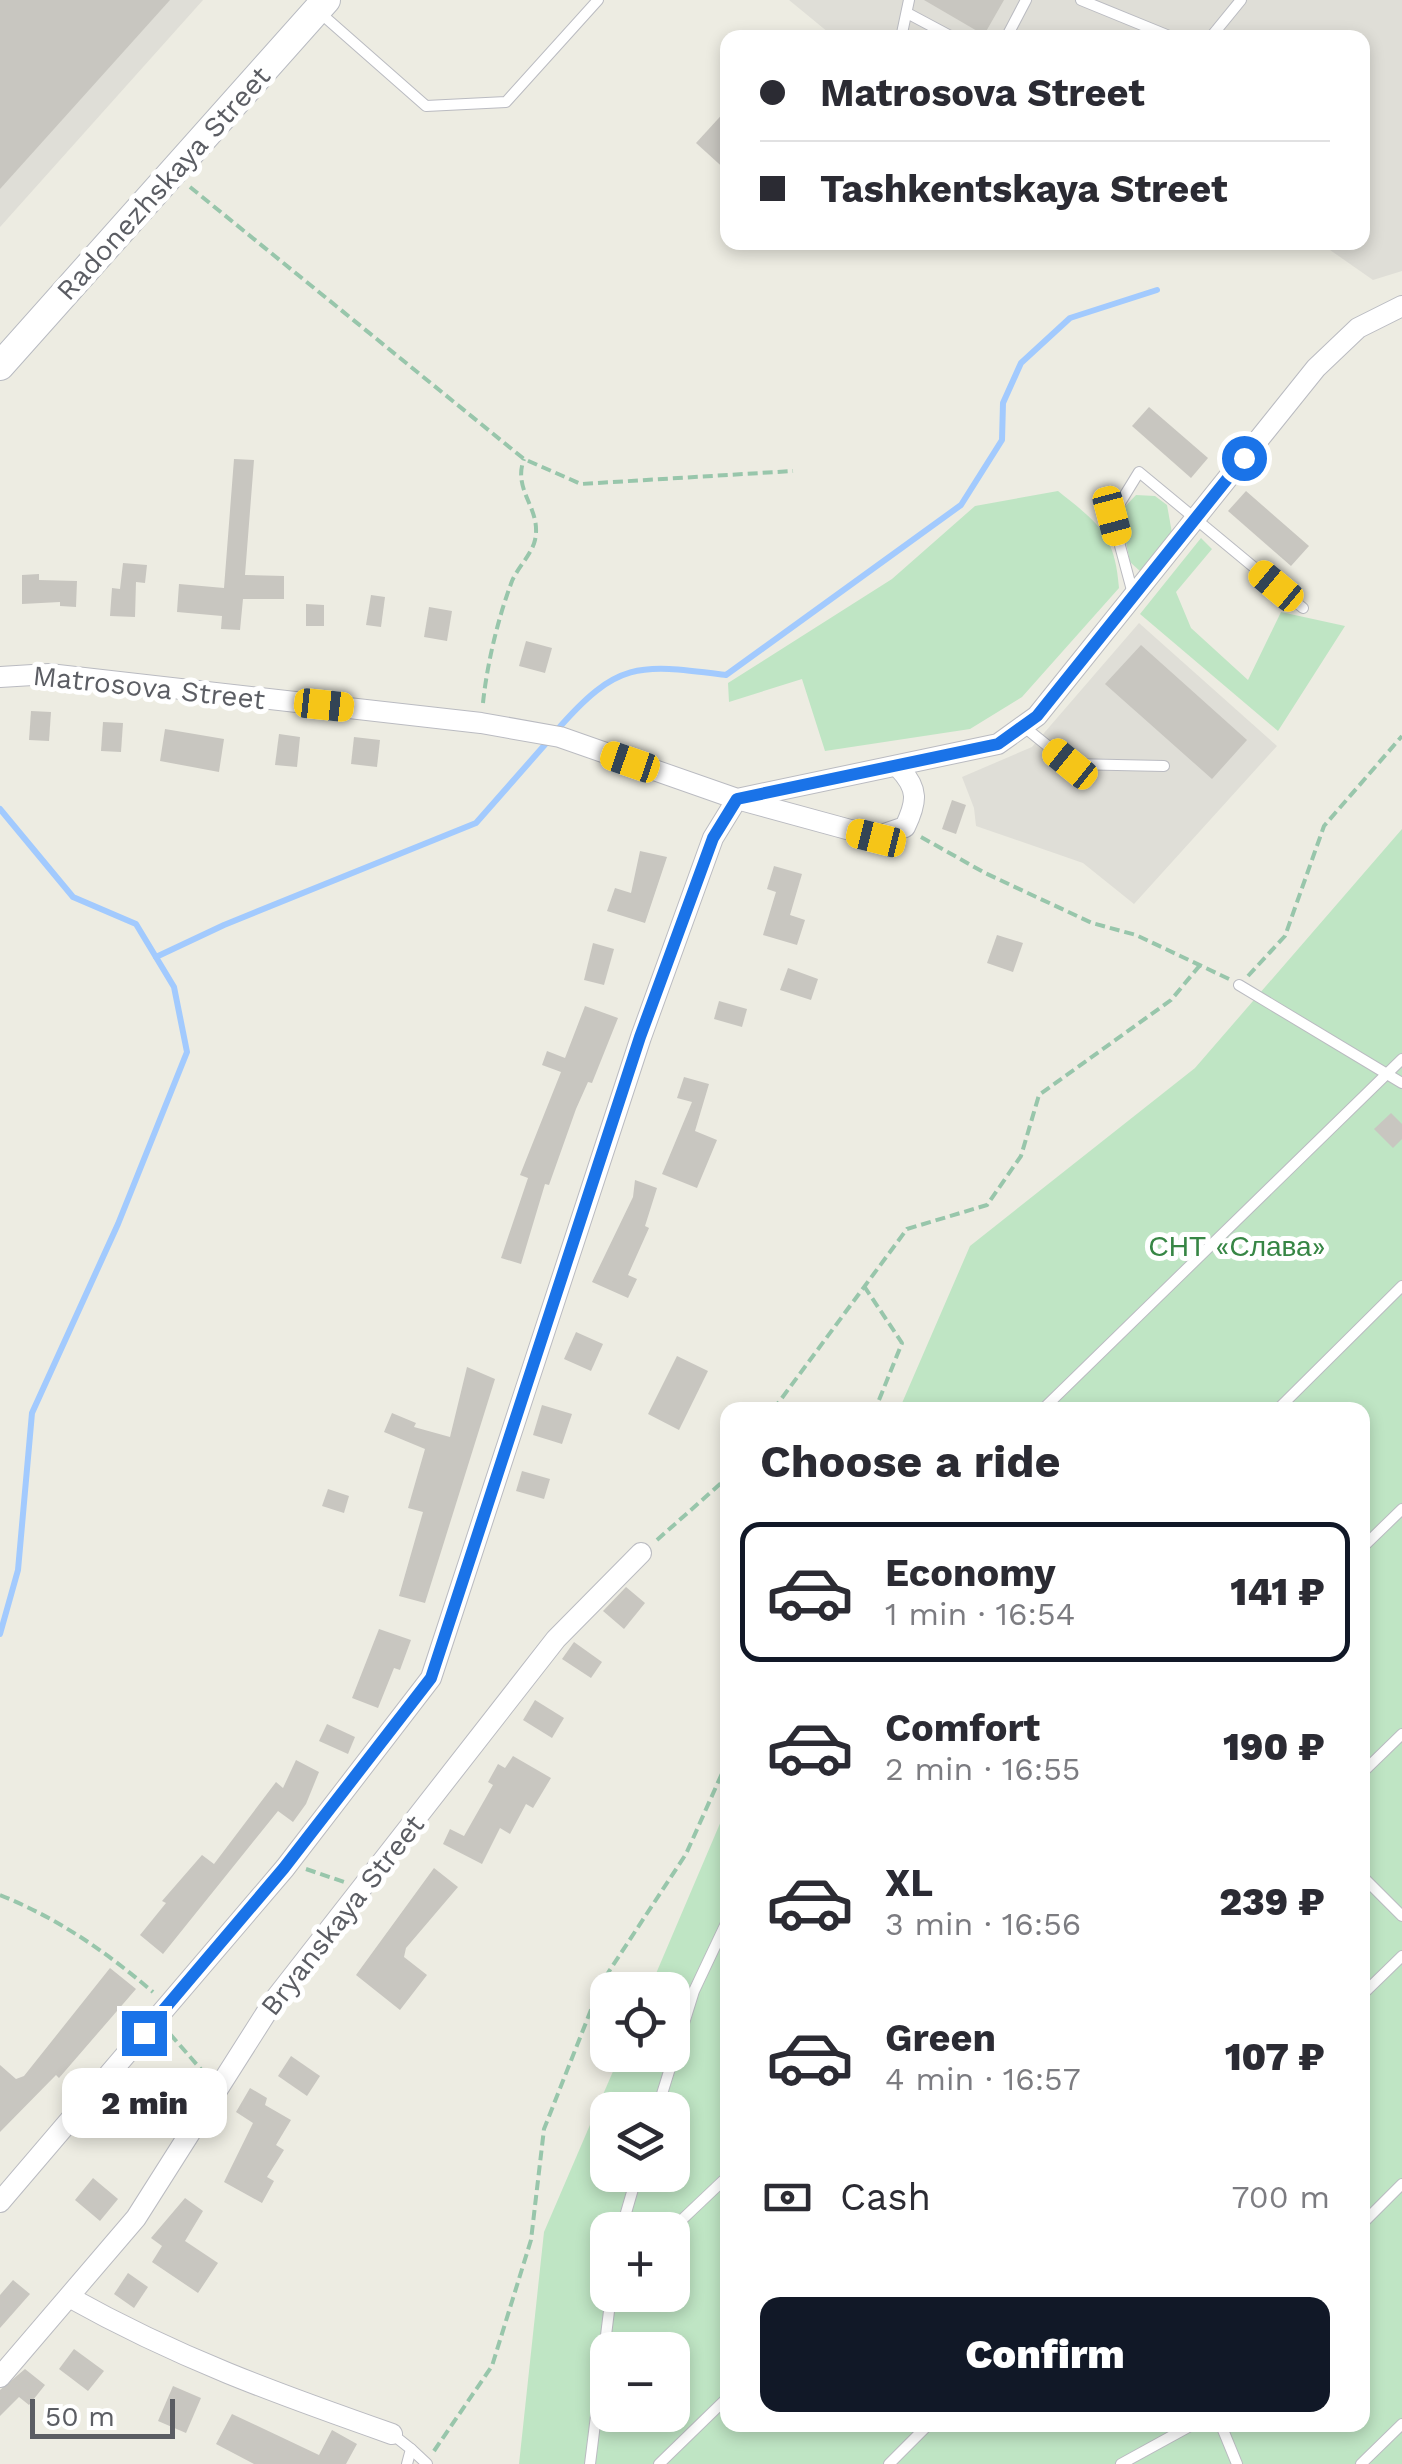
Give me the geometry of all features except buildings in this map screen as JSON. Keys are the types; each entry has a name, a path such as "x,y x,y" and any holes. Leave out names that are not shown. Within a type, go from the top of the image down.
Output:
{"street":[{"name":"Radonezhskaya Street","path":"0,366 322,5"},
{"path":"0,2202 284,1868 431,1678 640,1037 713,838 737,799 900,768 998,744 1037,716 1316,368 1358,328 1402,306"},
{"name":"Matrosova Street","path":"0,677 49,674 481,723 560,737 737,799 876,838 904,828"},
{"path":"900,768 914,784 916,804 904,828"},
{"name":"Bryanskaya Street","path":"0,2377 136,2218 217,2085 276,1999 556,1639 642,1553"},
{"path":"69,2297 177,2355 392,2434"}],"lane":[{"path":"322,5 426,106 506,102 598,0"},
{"path":"904,30 909,0"},
{"path":"1010,30 1026,0"},
{"path":"1081,0 1154,30"},
{"path":"1216,30 1240,0"},
{"path":"909,14 939,30"},
{"path":"1134,596 1112,516 1139,472 1303,608"},
{"path":"1023,726 1070,764 1164,766"},
{"path":"1239,985 1402,1082"},
{"path":"1050,1402 1402,1058"},
{"path":"1285,1402 1402,1286"},
{"path":"1370,1540 1402,1509"},
{"path":"1370,1765 1402,1734"},
{"path":"1370,1884 1402,1916"},
{"path":"663,2092 694,1991 720,1937"},
{"path":"1370,1987 1402,1956"},
{"path":"690,2212 720,2184"},
{"path":"1370,2216 1402,2184"},
{"path":"590,2464 610,2312"},
{"path":"659,2464 720,2406"},
{"path":"1361,2464 1402,2424"},
{"path":"888,2464 921,2432"},
{"path":"1121,2464 1179,2432"},
{"path":"1223,2432 1237,2464"},
{"path":"392,2434 427,2464"},
{"path":"407,2464 410,2448"}],"path":[{"path":"172,173 524,459 581,484 792,471"},
{"path":"481,723 485,680 512,580 535,542 537,515 521,491 519,472 524,459"},
{"path":"904,828 985,874 1092,923 1136,935 1239,985 1285,936 1324,826 1402,736"},
{"path":"779,1402 907,1229 987,1205 1021,1156 1039,1095 1171,1000 1201,964"},
{"path":"864,1286 902,1342 878,1402"},
{"path":"642,1553 720,1484"},
{"path":"427,2464 492,2366 531,2240 544,2129 602,1982 686,1854 720,1778"},
{"path":"284,1868 307,1869 363,1888"},
{"path":"0,1896 46,1914 100,1948 168,2004 171,2040 217,2085"}],"shaded area":[{"path":"0,0 203,0 0,227"},
{"path":"789,0 1402,0 1402,271 1373,280 1330,250 1370,250 1370,30 825,30"},
{"path":"1139,623 1277,746 1134,904 1083,863 976,826 974,808 962,777 1032,747"}],"green space":[{"path":"1058,491 1102,531 1113,555 1119,588 1022,697 970,729 825,751 802,679 729,702 728,683 892,579 975,506"},
{"path":"1136,495 1155,496 1167,505 1172,533 1141,572 1130,562 1120,512"},
{"path":"1201,538 1212,549 1176,592 1191,628 1248,680 1281,612 1345,626 1278,731 1140,614"},
{"name":"СНТ «Слава»","path":"1402,829 1402,2464 519,2464 544,2232 590,2125 590,2192 690,2192 690,2092 604,2092 613,2072 690,2072 690,1972 657,1972 720,1823 720,2432 1370,2432 1370,1402 902,1402 970,1246 1195,1068"}],"waterway":[{"path":"557,730 597,690 632,672 671,669 726,675 961,505 1002,440 1003,403 1021,363 1070,318 1157,290"},
{"path":"156,957 224,925 476,823 549,740"},
{"path":"0,809 73,897 136,924 174,987 187,1052 118,1224 32,1413 18,1570 0,1634"}],"route":[{"path":"144,2033 284,1868 404,1719 431,1678 640,1037 713,838 737,799 900,768 998,744 1037,716 1244,458"}]}
